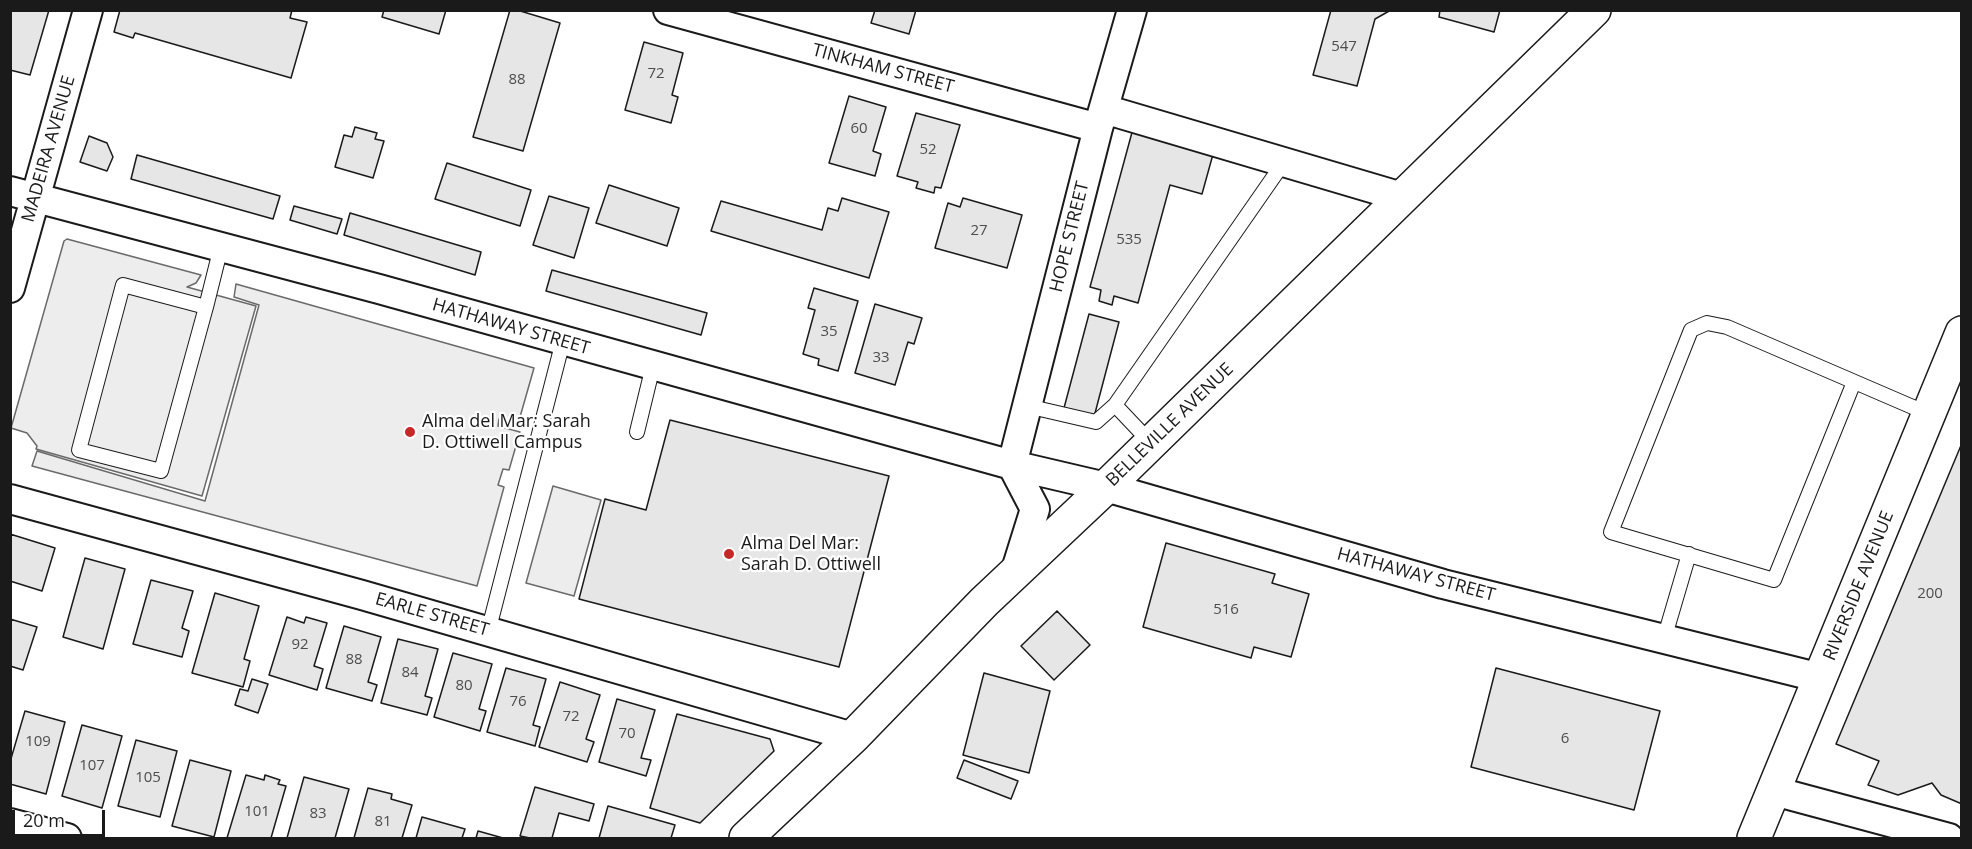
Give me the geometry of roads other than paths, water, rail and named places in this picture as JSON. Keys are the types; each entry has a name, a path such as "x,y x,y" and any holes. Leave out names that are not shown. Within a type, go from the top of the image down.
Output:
{"main road":[{"name":"BELLEVILLE AVENUE","path":"746,838 853,737 984,602 1107,487 1594,10"},
{"name":"RIVERSIDE AVENUE","path":"1754,838 1962,333"}],"street":[{"name":"MADEIRA AVENUE","path":"10,288 23,194 87,10"},
{"name":"TINKHAM STREET","path":"668,10 1284,162 1401,197"},
{"name":"HOPE STREET","path":"1011,465 1101,118 1132,10"},
{"name":"HATHAWAY STREET","path":"23,194 1011,465 1107,487 1443,584 1821,678"},
{"path":"1011,465 1035,509 1015,573"},
{"name":"EARLE STREET","path":"10,499 488,632 853,737"},
{"path":"1774,791 1949,838"},
{"path":"10,823 67,838"}],"lane":[{"path":"1027,406 1096,422 1115,405 1284,162"},
{"path":"206,307 123,285 79,450 161,471 206,307 221,247"},
{"path":"1854,382 1774,580 1611,531 1691,330 1707,323 1727,327 1929,414"},
{"path":"488,632 563,341"},
{"path":"637,432 653,366"},
{"path":"1115,405 1151,443"},
{"path":"1664,639 1689,554"}],"place":[{"name":"Alma del Mar: Sarah D. Ottiwell Campus","path":"410,432"},
{"name":"Alma Del Mar: Sarah D. Ottiwell","path":"729,554"}]}
